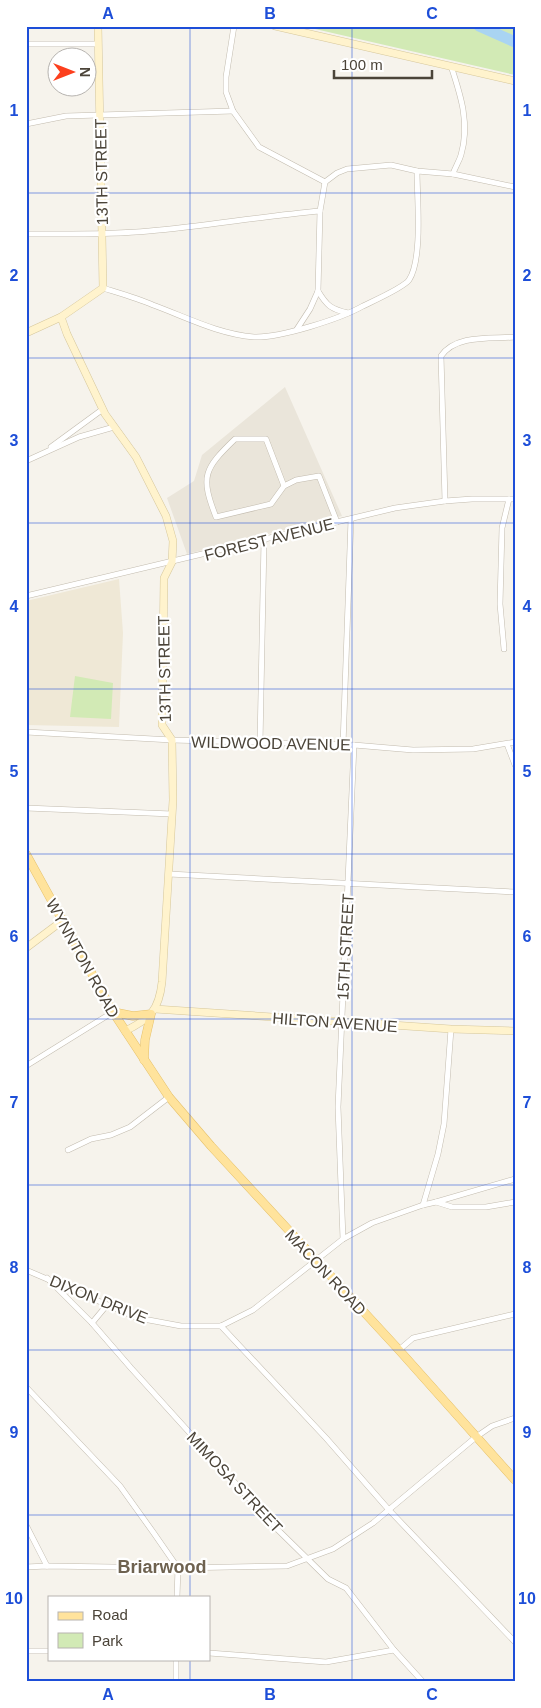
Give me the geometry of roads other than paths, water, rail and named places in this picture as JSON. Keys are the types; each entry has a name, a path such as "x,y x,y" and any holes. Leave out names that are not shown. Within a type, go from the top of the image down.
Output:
{"main road":[{"name":"13TH STREET","path":"98,26 103,288"},
{"path":"275,26 515,81"},
{"path":"26,334 60,317 103,288"},
{"name":"13TH STREET","path":"60,317 103,409 136,457 166,516 173,541 172,562 164,578 162,725 172,740 172,814 161,987 153,1012"},
{"name":"WYNNTON ROAD","path":"26,854 113,1012 144,1060"},
{"path":"26,948 62,921"},
{"path":"113,1012 133,1016 153,1012"},
{"path":"125,1032 146,1020 153,1012"},
{"path":"144,1060 145,1040 153,1012"},
{"name":"HILTON AVENUE","path":"153,1012 515,1031"},
{"name":"MACON ROAD","path":"144,1060 169,1097 198,1132 399,1350 515,1480"}],"street":[{"path":"234,26 226,77 226,92 233,111 259,147 325,182"},
{"path":"26,44 98,44"},
{"path":"451,66 466,119 461,154 453,174"},
{"path":"26,124 66,116 233,111"},
{"path":"297,329 310,309 318,291 320,211 325,182 337,173 347,169 366,166 391,165 417,171 453,174 515,188"},
{"path":"103,288 152,304 208,327 254,337 272,336 350,314 408,281 414,269 417,171"},
{"path":"26,234 101,234 149,231 238,221 272,215 320,211"},
{"path":"318,291 326,304 335,310 350,314"},
{"path":"445,501 442,356 447,348 455,343 483,338 515,337"},
{"path":"43,452 103,409"},
{"path":"26,461 79,437 114,427"},
{"path":"284,486 266,439 235,439 209,468 206,479 208,497 216,517 271,504 284,486 296,480 319,476 337,522"},
{"path":"504,649 500,604 502,528 512,499"},
{"name":"FOREST AVENUE","path":"26,596 395,508 445,501 512,499"},
{"path":"343,745 351,519"},
{"path":"260,744 264,540"},
{"name":"WILDWOOD AVENUE","path":"26,732 260,744 354,744 421,750 473,749 515,742"},
{"name":"15TH STREET","path":"343,1239 338,1107 354,744"},
{"path":"507,744 515,766"},
{"path":"26,808 172,814"},
{"path":"169,874 515,892"},
{"path":"26,1066 113,1012"},
{"path":"423,1205 438,1154 444,1124 451,1029"},
{"path":"68,1150 91,1139 111,1135 130,1127 169,1097"},
{"name":"DIXON DRIVE","path":"26,1270 138,1318 162,1323 203,1327 221,1326 253,1310 343,1239 372,1223 423,1205 515,1179"},
{"name":"DIXON DRIVE","path":"436,1202 452,1207 486,1207 515,1202"},
{"name":"MIMOSA STREET","path":"47,1278 92,1323 232,1479 307,1559 328,1579 346,1588 394,1650 423,1682"},
{"path":"92,1323 107,1305"},
{"path":"399,1350 413,1338 515,1314"},
{"path":"221,1326 326,1438 389,1510 515,1642"},
{"path":"26,1387 120,1486 178,1568 177,1596"},
{"path":"26,1567 178,1568 287,1566 333,1548 373,1524 476,1436 492,1426 515,1418"},
{"path":"26,1525 47,1566"},
{"path":"210,1653 326,1662 394,1650"},
{"path":"26,1651 48,1651"},
{"path":"176,1660 176,1682"}],"waterway":[{"path":"479,26 515,42"}],"district":[{"name":"Briarwood","path":"162,1567"}]}
